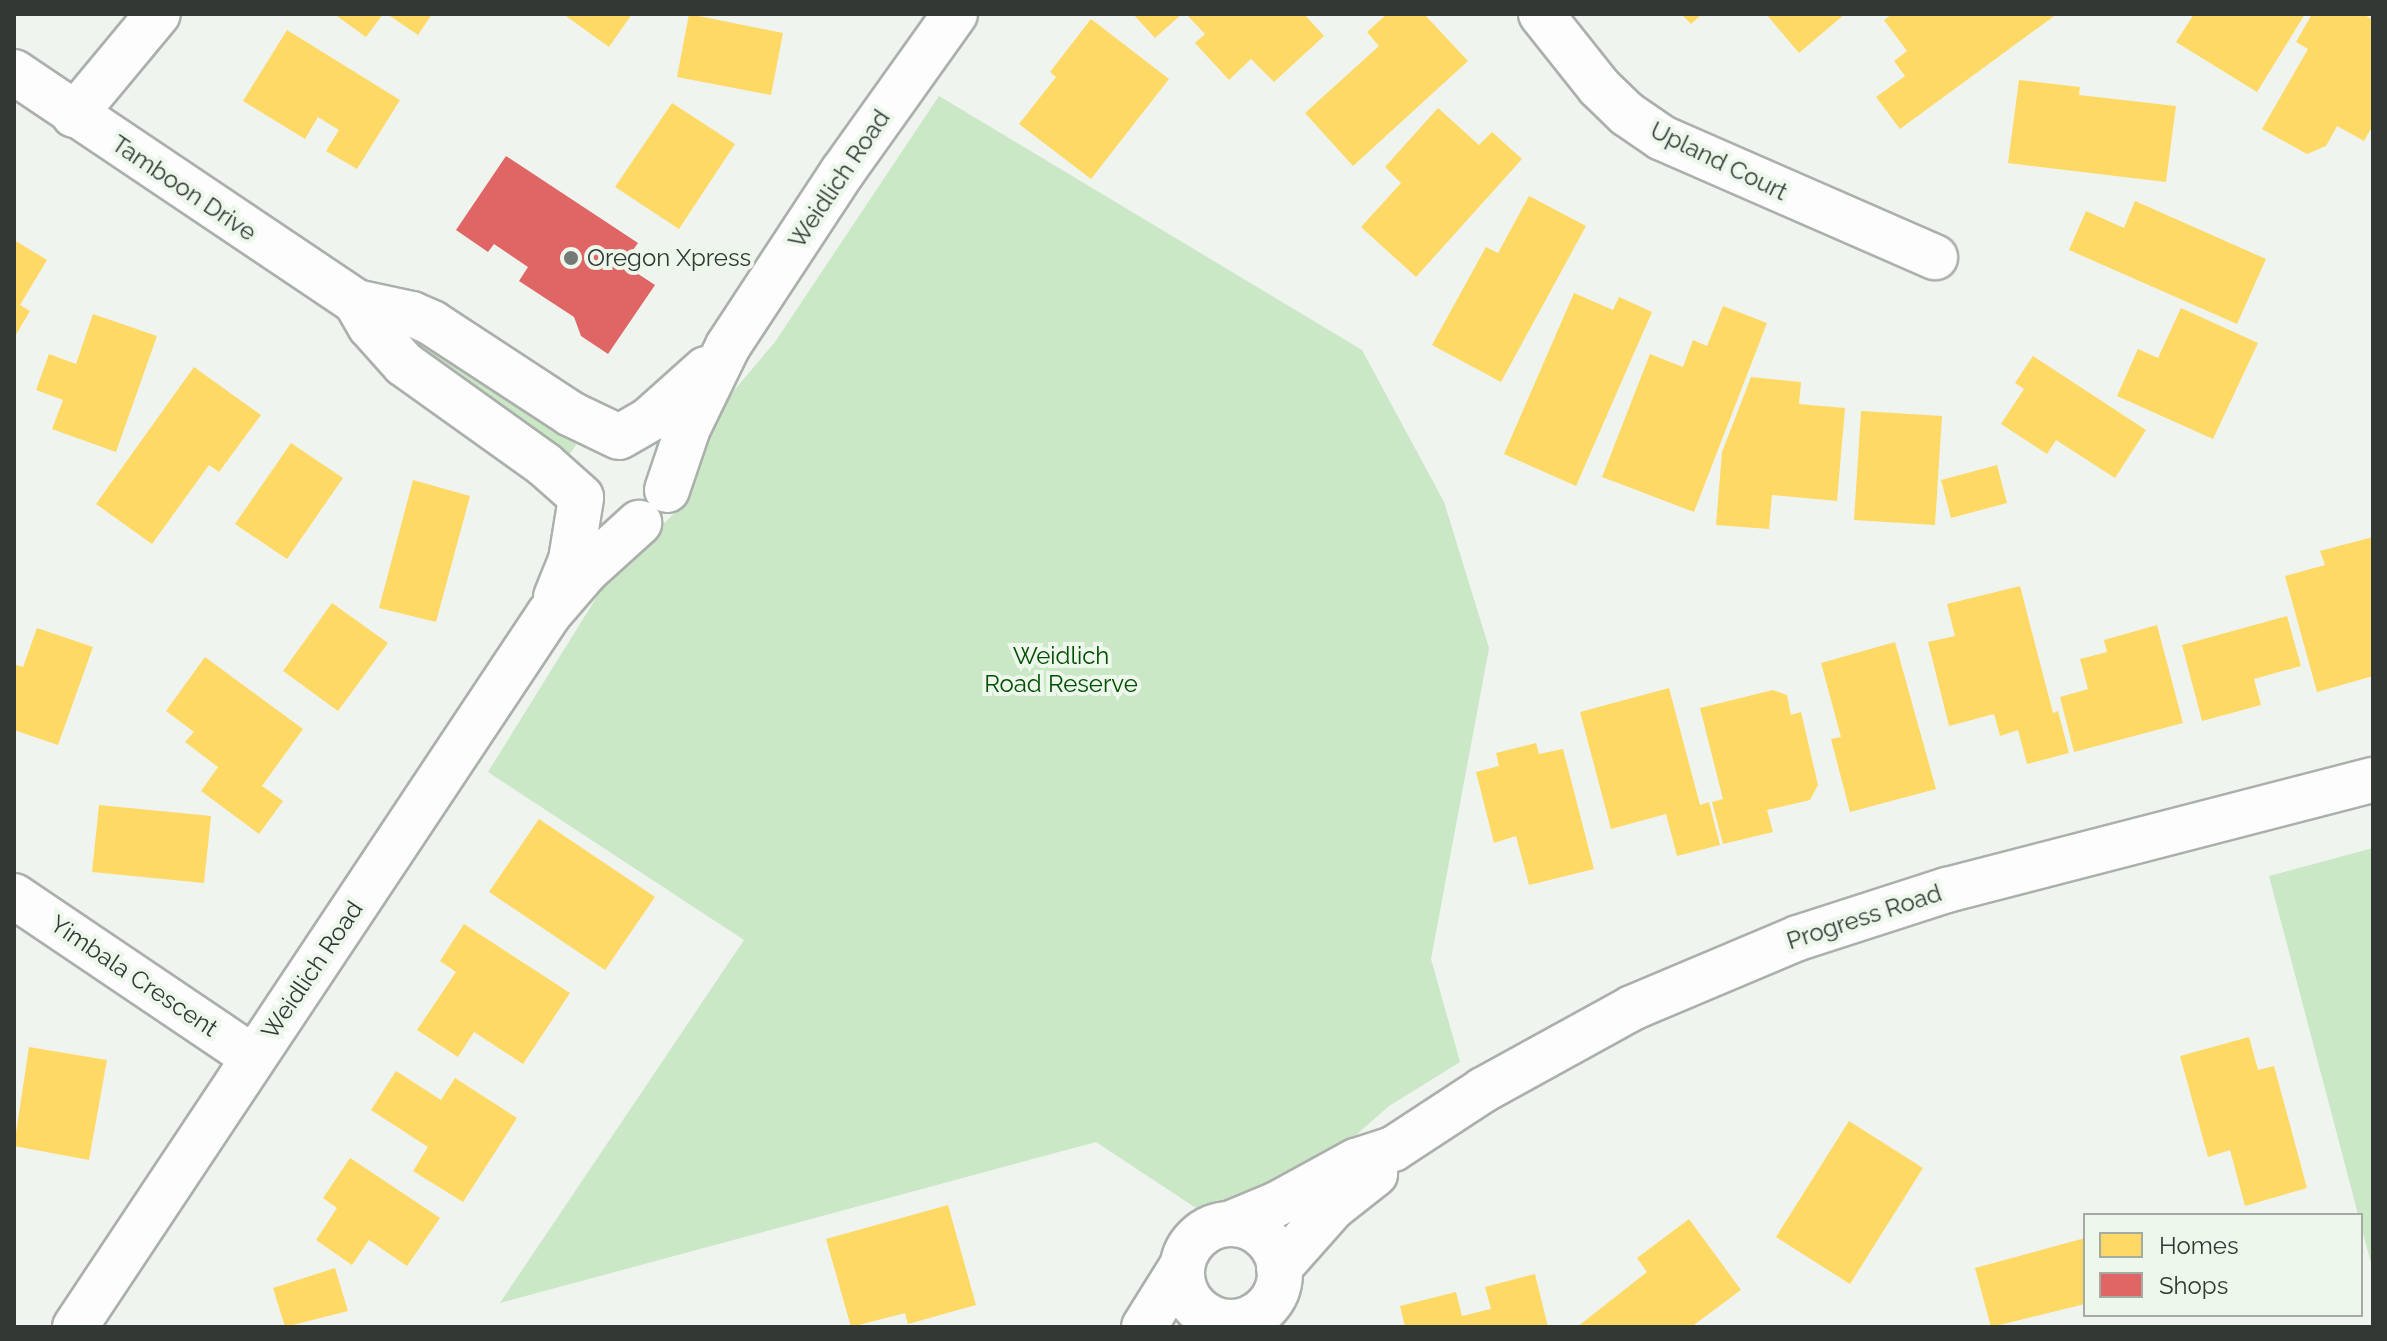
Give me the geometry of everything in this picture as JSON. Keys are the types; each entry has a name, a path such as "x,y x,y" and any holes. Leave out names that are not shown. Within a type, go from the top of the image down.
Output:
{"street":[{"path":"74,115 158,14"},
{"name":"Weidlich Road","path":"75,1327 549,614 586,571 653,507 728,346 860,146 955,14"},
{"name":"Upland Court","path":"1541,14 1599,87 1627,114 1662,138 1935,257"},
{"name":"Tamboon Drive","path":"14,72 356,302 412,314 432,323 571,414 620,437"},
{"name":"Tamboon Drive","path":"356,302 370,326 404,364 526,450 581,498"},
{"name":"Weidlich Road","path":"620,437 650,419 683,392 728,346"},
{"path":"620,437 647,443 664,464 653,507 612,525 589,510 581,498 580,470 585,457 594,447 620,437"},
{"name":"Weidlich Road","path":"549,614 571,560 581,498"},
{"name":"Progress Road","path":"1229,1224 1277,1204 1356,1161 1393,1149 1557,1046 1695,979 1798,938 1947,890 2373,780"},
{"name":"Yimbala Crescent","path":"14,896 253,1057"},
{"name":"Progress Road","path":"1280,1270 1332,1208 1372,1177 1393,1149"},
{"path":"1144,1327 1182,1266 1187,1250 1197,1238 1211,1229 1229,1224 1243,1226 1268,1241 1280,1270 1291,1327"},
{"path":"1182,1266 1183,1282 1199,1310 1229,1324 1261,1312 1278,1287 1280,1270"}],"green space":[{"name":"Weidlich Road Reserve","path":"939,96 1362,350 1444,502 1489,648 1431,959 1460,1062 1389,1106 1348,1142 1223,1210 1205,1214 1096,1142 500,1303 744,940 488,772 611,574 677,511 714,414 775,342"},
{"path":"395,327 586,431 562,465 400,347"},
{"path":"2373,848 2373,1271 2363,1233 2363,1213 2358,1213 2269,876"}],"building: Homes":[{"path":"334,14 383,14 366,37"},
{"path":"387,14 432,14 418,35"},
{"path":"563,14 632,14 609,47"},
{"path":"689,14 783,33 771,95 677,77"},
{"path":"1133,14 1182,14 1155,38"},
{"path":"1186,14 1304,14 1324,36 1274,82 1251,59 1229,80 1195,43 1205,34"},
{"path":"1387,14 1424,14 1468,61 1353,166 1305,113 1379,46 1367,32"},
{"path":"1681,14 1702,14 1691,24"},
{"path":"1766,14 1845,14 1799,53"},
{"path":"1892,14 2057,14 1900,129 1876,97 1905,76 1894,61 1907,51 1884,20"},
{"path":"2194,14 2305,14 2257,92 2176,42"},
{"path":"2312,14 2363,14 2373,20 2373,125 2364,141 2337,126 2326,146 2307,154 2262,129 2308,49 2296,42"},
{"path":"1091,19 1169,79 1091,179 1019,124 1056,77 1050,72"},
{"path":"287,30 400,100 357,169 326,151 339,130 318,117 305,139 243,101"},
{"path":"2019,80 2080,87 2079,95 2176,106 2166,182 2008,163"},
{"path":"672,103 735,144 679,229 615,187"},
{"path":"1438,108 1479,145 1492,132 1522,159 1416,277 1361,227 1401,183 1385,167"},
{"path":"1529,196 1586,226 1501,382 1432,345 1486,247 1498,253"},
{"path":"2135,201 2266,259 2237,324 2069,250 2086,211 2124,228"},
{"path":"14,240 47,260 20,305 30,311 14,338"},
{"path":"1574,293 1613,310 1619,297 1652,312 1576,486 1504,454"},
{"path":"1723,306 1767,323 1694,512 1602,477 1650,354 1683,367 1693,340 1707,346"},
{"path":"2181,308 2258,343 2213,439 2117,396 2138,349 2158,358"},
{"path":"93,314 157,336 116,452 52,429 63,400 36,390 49,354 76,364"},
{"path":"2033,356 2146,430 2115,478 2056,440 2047,454 2001,424 2024,389 2015,383"},
{"path":"194,367 261,415 219,472 209,465 152,544 96,504"},
{"path":"1751,377 1801,382 1799,404 1845,408 1837,501 1772,495 1769,529 1716,525 1722,452"},
{"path":"1861,411 1942,416 1935,525 1854,520"},
{"path":"291,443 343,478 287,559 235,524"},
{"path":"1997,465 2007,503 1951,518 1941,480"},
{"path":"413,480 470,496 436,622 379,608"},
{"path":"2373,537 2373,676 2317,692 2285,576 2325,565 2320,551"},
{"path":"2020,586 2053,713 2058,711 2069,753 2027,764 2018,730 2000,736 1994,714 1949,726 1928,642 1955,636 1947,604"},
{"path":"332,603 388,643 338,711 283,671"},
{"path":"2287,616 2301,666 2254,679 2261,705 2202,721 2182,645"},
{"path":"2157,625 2183,723 2074,752 2060,697 2088,689 2080,659 2107,652 2104,640"},
{"path":"37,628 93,647 58,745 14,730 14,664 23,667"},
{"path":"1895,642 1936,789 1850,812 1831,739 1841,737 1821,663"},
{"path":"205,657 303,729 262,786 283,801 259,834 201,791 218,767 185,742 194,732 166,711"},
{"path":"1669,688 1700,805 1709,802 1720,845 1677,856 1666,814 1611,829 1580,712"},
{"path":"1773,690 1787,695 1791,715 1801,712 1818,785 1810,800 1767,810 1773,832 1723,844 1712,802 1723,799 1700,708"},
{"path":"1536,743 1539,754 1563,749 1594,869 1529,885 1516,836 1494,843 1476,772 1499,766 1496,753"},
{"path":"99,805 211,816 204,883 92,872"},
{"path":"539,819 655,897 605,970 489,892"},
{"path":"464,924 570,993 523,1064 474,1032 458,1057 417,1030 456,972 440,961"},
{"path":"2249,1037 2258,1070 2274,1066 2307,1188 2245,1206 2230,1150 2208,1157 2180,1056"},
{"path":"29,1047 107,1060 89,1160 14,1146"},
{"path":"396,1071 441,1100 455,1078 517,1118 463,1202 413,1171 428,1147 371,1110"},
{"path":"1849,1121 1923,1168 1850,1284 1776,1237"},
{"path":"350,1158 440,1218 407,1266 369,1240 352,1265 316,1240 337,1208 323,1198"},
{"path":"948,1205 976,1305 908,1324 905,1313 851,1327 826,1239"},
{"path":"1689,1219 1741,1290 1691,1327 1577,1327 1647,1272 1637,1258"},
{"path":"2083,1239 2083,1304 1991,1327 1975,1268"},
{"path":"335,1268 348,1311 285,1327 273,1288"},
{"path":"1535,1274 1548,1327 1405,1327 1400,1306 1456,1292 1462,1316 1491,1309 1485,1287"}],"building: Shops":[{"name":"Oregon Xpress","path":"506,156 638,243 623,264 655,285 608,354 581,336 574,317 519,281 528,267 494,244 488,252 456,230"}],"place":[{"name":"Oregon Xpress","path":"571,258"}]}
